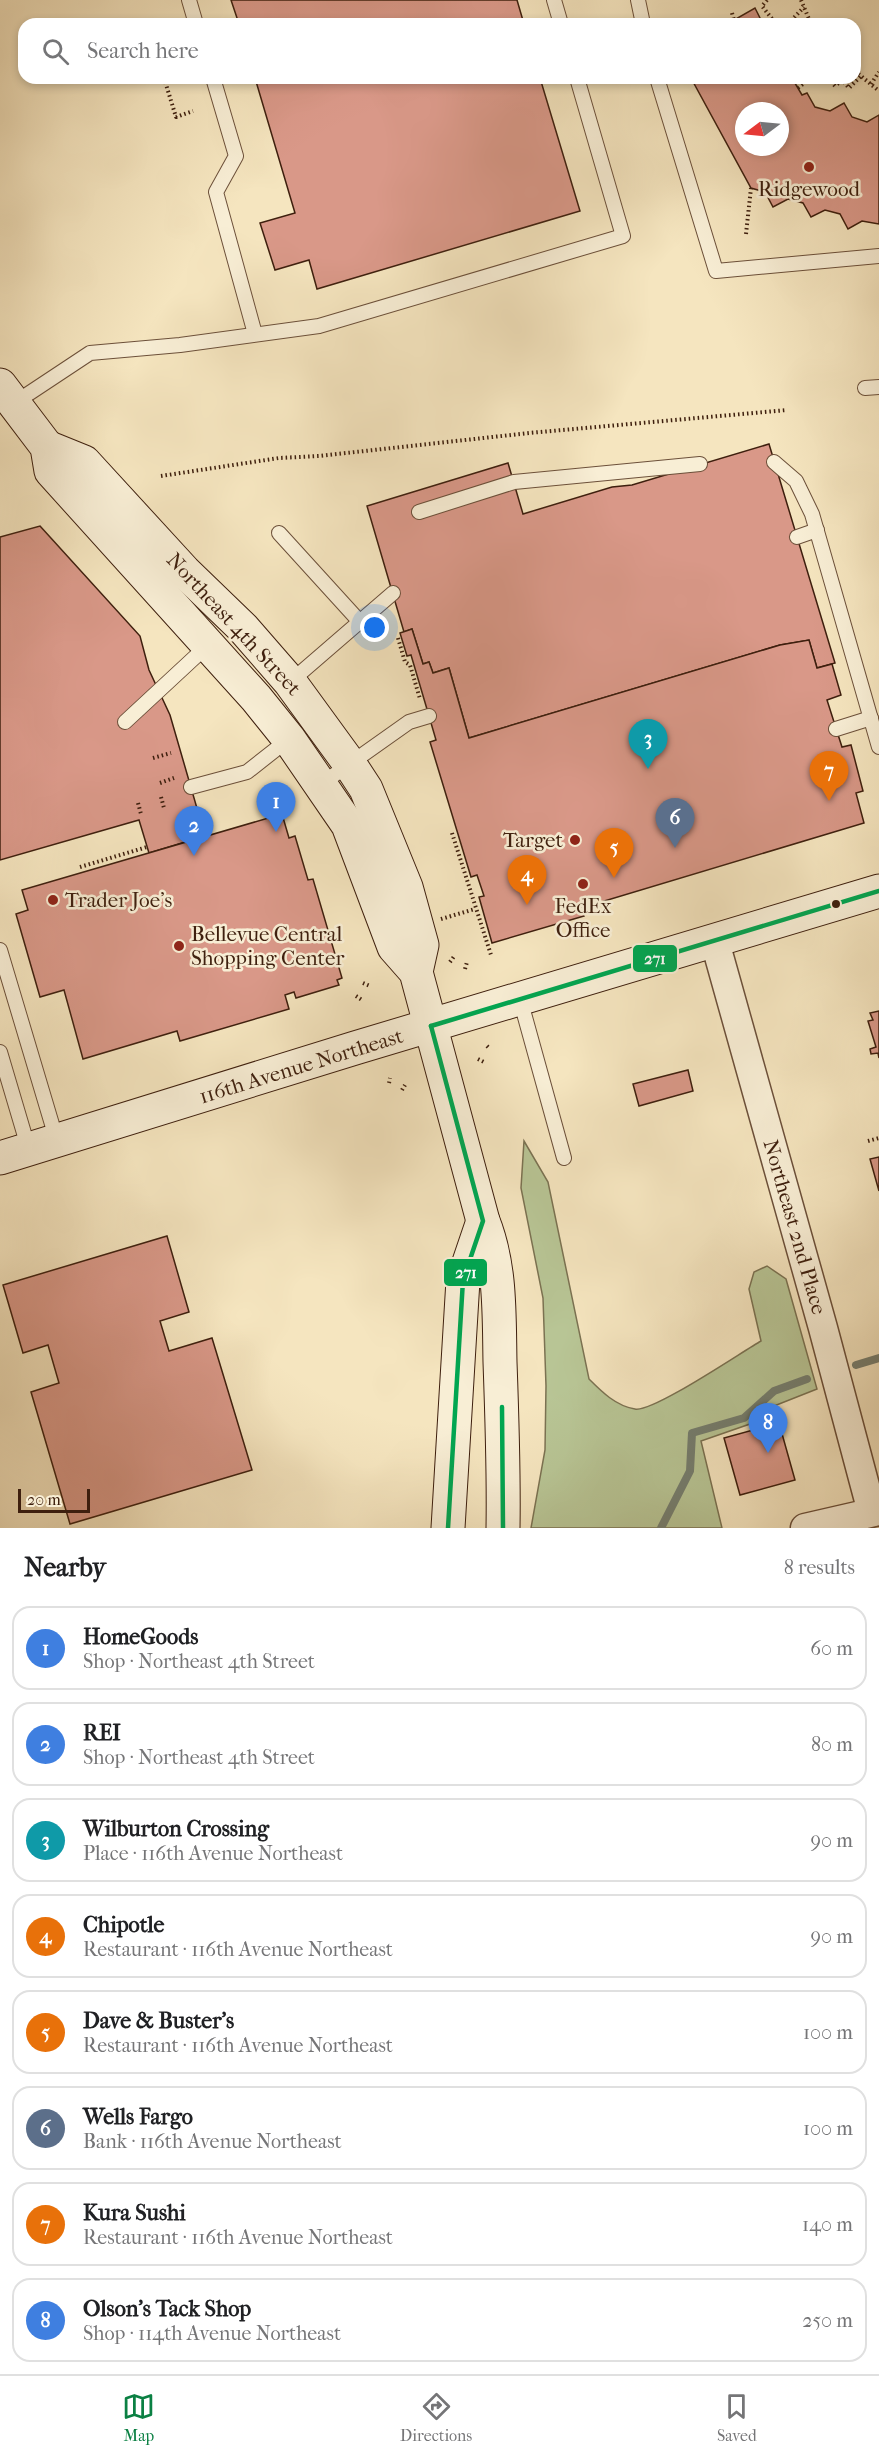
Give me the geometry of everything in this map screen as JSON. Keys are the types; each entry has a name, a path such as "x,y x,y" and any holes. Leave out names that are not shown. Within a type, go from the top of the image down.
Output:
{"main road":[{"name":"Northeast 4th Street","path":"6,394 47,447 51,471 208,645 289,739 348,825 394,947 416,972 489,1236 498,1284 504,1458 502,1528"},
{"name":"Northeast 4th Street","path":"47,447 84,462 184,571 243,628 290,682 349,763 366,789 406,887 422,945 416,972"},
{"name":"116th Avenue Northeast","path":"29,1149 879,891"},
{"path":"448,1528 463,1280 483,1221"}],"street":[{"name":"Northeast 2nd Place","path":"715,942 876,1511"},
{"path":"805,1528 876,1511"}],"lane":[{"path":"189,0 194,18"},
{"path":"555,0 560,18"},
{"path":"638,0 642,18"},
{"path":"215,84 236,156 216,192 255,334"},
{"path":"6,394 90,353 180,345 319,326 623,236 579,84"},
{"path":"659,84 716,271 879,256"},
{"path":"774,462 796,481 812,514 879,747"},
{"path":"418,512 513,482 700,464"},
{"path":"797,537 817,530"},
{"path":"279,533 360,622"},
{"path":"290,682 393,593"},
{"path":"125,723 208,645"},
{"path":"320,785 409,722 429,716"},
{"path":"836,729 871,718"},
{"path":"190,787 247,772 289,739"},
{"path":"0,950 29,1149"},
{"path":"520,999 564,1158"},
{"path":"1,1060 29,1149"}],"path":[{"path":"767,0 762,6 771,18"},
{"path":"801,0 808,18"},
{"path":"794,18 804,7"},
{"path":"732,13 733,18"},
{"path":"871,84 879,72"},
{"path":"861,76 879,91"},
{"path":"166,84 176,117 193,111"},
{"path":"798,88 802,84"},
{"path":"746,234 751,188"},
{"path":"161,477 279,458 787,410"},
{"path":"398,638 405,662 410,665 420,699"},
{"path":"153,758 171,753"},
{"path":"160,783 179,777"},
{"path":"160,797 164,808"},
{"path":"138,803 141,814"},
{"path":"452,833 491,955"},
{"path":"80,867 147,847"},
{"path":"451,916 475,909"},
{"path":"450,962 455,955"},
{"path":"465,969 467,962"},
{"path":"363,983 370,986"},
{"path":"356,996 362,1000"},
{"path":"478,1059 484,1062"},
{"path":"402,1090 405,1085"},
{"path":"868,1141 879,1138"}],"green space":[{"path":"524,1141 548,1182 589,1379 616,1402 635,1409 659,1402 761,1341 749,1289 754,1272 767,1266 786,1279 817,1389 774,1406 776,1415 701,1441 722,1528 531,1528 545,1450 546,1386 543,1298 521,1188"}],"building":[{"path":"231,0 517,0 522,18 237,18"},
{"path":"755,8 760,18 738,18"},
{"path":"257,84 542,84 580,211 317,289 309,260 275,270 260,223 295,213"},
{"name":"Ridgewood","path":"694,84 796,84 802,95 807,93 815,107 830,111 844,103 852,117 867,122 879,115 879,224 862,221 848,229 840,214 825,210 811,217 803,203 788,199 773,207 765,192 751,188"},
{"path":"769,444 835,663 817,668 809,640 780,645 469,738 449,668 433,673 429,662 423,664 412,629 404,632 367,506 508,463 523,514 612,487 632,485"},
{"path":"40,526 140,636 149,670 170,715 205,836 149,853 139,820 0,860 0,537"},
{"path":"412,629 423,664 429,662 433,673 449,668 469,738 780,645 809,640 817,668 832,664 841,695 827,700 842,747 851,745 863,791 856,793 864,823 581,908 584,916 492,943 479,897 484,896 477,875 471,877 430,742 436,740 411,655 407,656 400,633"},
{"name":"Bellevue Central Shopping Center","path":"282,814 289,838 295,836 308,880 313,879 342,978 337,980 339,985 296,998 294,992 285,995 289,1009 180,1041 177,1031 83,1059 64,990 40,997 16,914 28,910 22,890"},
{"path":"879,1011 879,1058 878,1053 871,1054 870,1049 876,1047 868,1021 873,1020 870,1013"},
{"path":"688,1070 693,1091 639,1106 633,1084"},
{"path":"879,1157 879,1191 870,1159"},
{"path":"167,1236 189,1312 160,1321 169,1351 212,1338 252,1470 70,1524 31,1392 59,1383 48,1345 23,1353 3,1285"},
{"path":"779,1423 795,1480 740,1495 724,1438"}],"waterway":[{"path":"856,1365 879,1358"},
{"path":"661,1528 690,1471 692,1433 744,1418 774,1391 807,1379"}],"transit line":[{"name":"271","path":"431,1026 879,891"},
{"name":"271","path":"431,1026 483,1221 463,1280 448,1528"},
{"name":"271","path":"502,1407 503,1528"}],"place":[{"name":"Ridgewood","path":"809,167"},
{"name":"Wilburton Crossing","path":"648,769"},
{"name":"Kura Sushi","path":"829,801"},
{"name":"HomeGoods","path":"276,832"},
{"name":"Target","path":"575,840"},
{"name":"Wells Fargo","path":"675,848"},
{"name":"REI","path":"194,856"},
{"name":"Dave & Buster's","path":"614,878"},
{"name":"FedEx Office","path":"583,884"},
{"name":"Trader Joe's","path":"53,900"},
{"name":"Chipotle","path":"527,905"},
{"name":"Bellevue Central Shopping Center","path":"179,946"},
{"name":"Olson's Tack Shop","path":"768,1453"}]}
